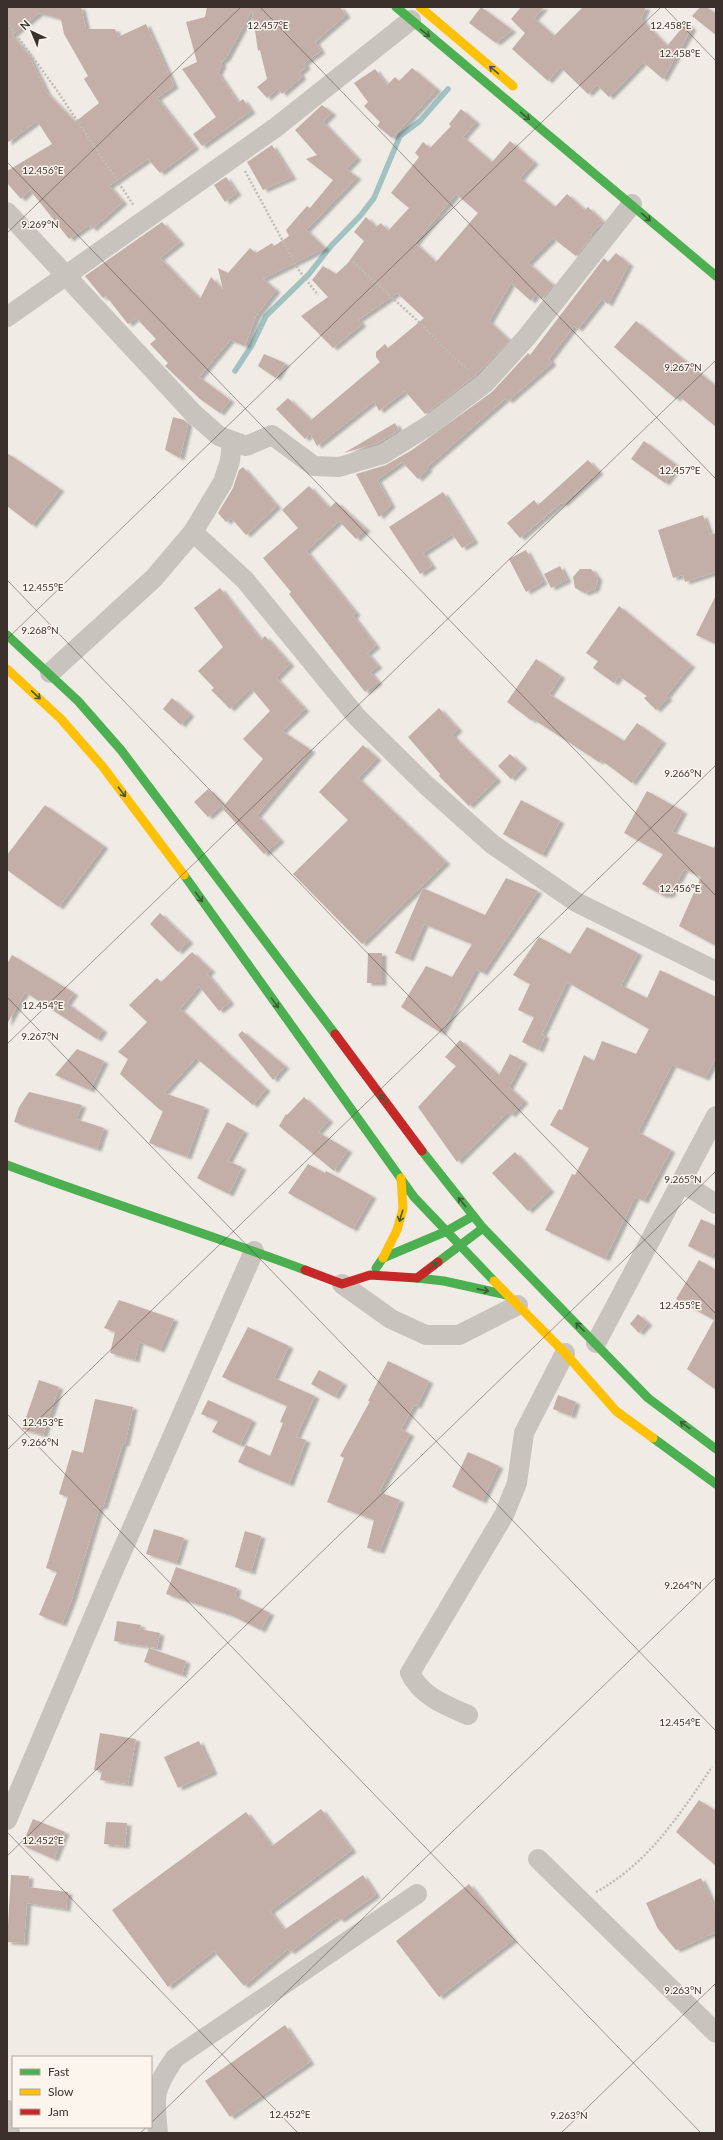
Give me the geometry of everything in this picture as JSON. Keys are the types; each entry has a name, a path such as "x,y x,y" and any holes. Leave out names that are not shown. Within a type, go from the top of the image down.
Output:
{"main road":[{"path":"396,7 415,14 520,92"},
{"path":"415,14 716,276"},
{"path":"7,634 78,701 121,750 483,1228 648,1398 716,1449"},
{"path":"7,669 61,719 103,767 167,852 414,1196 460,1247 565,1353 616,1411 716,1484"},
{"path":"7,1165 98,1199 254,1251 342,1284 370,1276 417,1278 444,1281 512,1300"},
{"path":"370,1276 383,1258 397,1230 403,1209 401,1178"},
{"path":"383,1258 447,1231 473,1216"},
{"path":"417,1278 460,1247 483,1228"}],"street":[{"path":"7,316 275,128 415,14"},
{"path":"7,212 193,413 219,436 246,446 272,435 314,466 339,467 383,454 431,424 484,383 526,338 632,204"},
{"path":"50,673 154,578 193,532 223,482 230,461 232,441"},
{"path":"193,532 245,580 356,717 426,785 492,844 576,902 716,971"},
{"path":"596,1343 716,1116"},
{"path":"681,1182 716,1204"},
{"path":"7,1820 111,1576 254,1251"},
{"path":"342,1284 391,1319 426,1336 459,1334 512,1300"},
{"path":"468,1715 424,1692 416,1685 410,1673 504,1515 517,1483 524,1433 565,1353"},
{"path":"538,1860 716,2033"},
{"path":"158,2133 155,2100 160,2080 175,2058 418,1894"},
{"path":"7,2110 10,2133"}],"path":[{"path":"7,22 56,89 144,220"},
{"path":"236,154 298,268 318,295"},
{"path":"353,262 420,323 450,354 484,383"},
{"path":"580,1900 610,1884 637,1864 668,1830 712,1767"}],"building":[{"path":"7,7 81,7 86,29 115,29 118,37 146,24 174,86 157,98 195,147 160,173 148,159 109,186 123,202 92,229 89,225 69,239 30,190 21,199 7,183 7,171 52,144 37,121 7,143","holes":["39,13 61,19 64,34 88,76 84,79 99,103 75,122 47,93 28,54 12,35"]},
{"path":"207,7 340,7 346,15 315,42 321,51 304,63 306,67 299,73 302,77 282,94 278,88 267,98 257,87 267,79 260,50 258,51 252,10 226,58 221,62 222,65 218,73 238,103 243,99 251,111 202,146 193,134 216,117 182,69 197,62 186,22 205,17"},
{"path":"481,7 512,30 496,43 469,23"},
{"path":"521,7 544,7 534,18 554,36 583,7 646,7 641,19 667,46 686,23 692,28 663,79 643,62 609,97 597,85 588,94 560,67 548,81 512,49 525,33 511,19"},
{"path":"700,7 707,7 716,14 716,35 692,16"},
{"path":"412,68 437,89 392,138 377,126 380,122 364,106 368,102 354,83 375,69 387,85 395,77 399,81"},
{"path":"322,105 332,113 323,122 357,158 346,169 357,177 306,230 325,248 263,279 276,290 256,316 245,346 230,340 199,377 230,400 220,413 200,399 165,366 168,363 150,344 156,339 136,318 128,324 106,296 103,298 85,276 162,222 180,242 160,258 200,299 211,277 223,290 218,268 228,273 250,248 256,253 272,243 274,246 289,236 286,230 307,206 310,208 333,180 306,159 317,155 295,130"},
{"path":"461,109 476,122 463,137 492,162 510,141 534,162 520,178 555,207 567,194 585,210 588,207 603,222 591,234 592,236 576,256 553,238 528,263 553,285 542,299 536,294 531,301 511,283 489,321 509,340 477,374 425,414 405,391 379,411 374,401 317,446 310,433 305,439 276,409 288,398 311,420 380,362 376,357 376,352 385,344 388,348 424,318 397,293 358,320 362,324 333,348 301,316 328,297 312,280 323,266 336,274 347,264 364,241 354,232 366,217 376,227 381,223 388,231 409,208 391,193 419,157 415,153 423,142 430,148 451,126 449,124","holes":["456,194 478,213 436,262 415,243"]},
{"path":"272,145 292,177 263,190 247,162"},
{"path":"226,177 237,193 225,202 214,185"},
{"path":"616,253 629,264 608,304 602,299 578,329 574,326 549,359 552,363 508,401 506,398 427,467 428,469 418,479 402,462 377,480 391,505 379,517 356,474 386,465 412,450 492,392 528,353 530,355 604,258 608,262"},
{"path":"636,321 716,386 716,427 679,396 676,399 614,347"},
{"path":"264,354 285,363 276,378 258,366"},
{"path":"173,417 184,420 188,424 180,458 165,450"},
{"path":"395,423 399,430 378,443 344,453"},
{"path":"644,441 678,466 665,483 631,459"},
{"path":"7,453 60,489 32,525 7,506"},
{"path":"588,460 599,472 563,504 561,503 520,538 507,523 534,500 538,505"},
{"path":"243,467 277,506 246,535 231,518 226,522 218,513 233,488 239,470"},
{"path":"309,486 329,508 336,502 366,529 356,539 339,521 306,551 356,613 353,616 376,646 367,653 378,666 370,672 378,682 365,692 289,594 291,592 263,558 298,528 282,510"},
{"path":"443,492 474,541 462,548 452,534 423,553 432,566 420,574 389,527"},
{"path":"703,515 710,535 716,533 716,572 685,582 683,575 673,578 658,530"},
{"path":"526,550 543,582 526,592 509,559"},
{"path":"560,566 567,580 551,588 544,574"},
{"path":"580,569 591,569 598,578 595,589 585,593 575,588 573,577"},
{"path":"220,588 261,640 265,636 290,664 276,678 305,709 282,731 311,750 257,815 280,840 264,854 222,808 263,759 243,739 270,711 251,688 230,709 211,690 214,688 198,671 223,647 194,608"},
{"path":"716,595 716,644 696,635"},
{"path":"619,606 691,665 666,696 668,698 656,710 644,698 647,696 619,676 614,683 593,668 598,661 586,653"},
{"path":"536,659 561,676 549,694 624,741 637,723 662,741 632,783 601,760 599,762 533,719 532,721 507,702"},
{"path":"172,698 190,714 181,725 163,709"},
{"path":"439,708 458,729 452,735 497,779 469,806 439,776 440,774 408,737"},
{"path":"363,745 377,758 358,778 446,862 362,944 293,874 348,820 319,792"},
{"path":"510,754 523,766 511,779 498,766"},
{"path":"208,789 223,804 208,817 194,802"},
{"path":"647,791 683,811 672,832 714,848 716,843 716,946 679,926 701,877 684,869 670,895 662,895 642,884 663,854 624,833"},
{"path":"521,800 560,821 542,855 503,834"},
{"path":"45,805 104,846 59,907 7,870 7,855"},
{"path":"506,878 538,891 483,973 476,969 441,1033 401,1007 426,966 452,977 472,944 424,924 409,959 395,953 423,888 485,915"},
{"path":"160,913 189,941 178,952 150,924"},
{"path":"587,927 638,953 621,985 647,998 660,970 716,997 716,1057 705,1078 672,1065 638,1132 671,1150 644,1201 635,1197 605,1259 545,1230 572,1174 575,1175 589,1148 550,1125 559,1109 562,1110 584,1055 594,1061 602,1041 636,1054 649,1029 567,982 542,1034 545,1036 539,1050 522,1042 534,1017 518,1010 530,984 513,975 539,937 570,954"},
{"path":"192,952 211,970 207,974 230,1002 219,1011 199,986 180,1009 266,1089 253,1105 196,1058 164,1093 205,1107 187,1157 149,1143 163,1111 120,1074 128,1059 118,1052 147,1022 129,1005 157,978 161,982"},
{"path":"368,953 382,953 382,983 367,983"},
{"path":"12,955 74,993 67,1003 103,1030 97,1039 25,992 7,1024 7,964"},
{"path":"242,1031 285,1066 273,1080 238,1035"},
{"path":"460,1040 499,1075 510,1054 523,1061 509,1087 524,1101 511,1115 508,1112 457,1162 418,1107 456,1066 445,1057"},
{"path":"77,1049 104,1061 90,1090 55,1075"},
{"path":"29,1092 82,1105 76,1119 104,1128 97,1149 14,1122 19,1107"},
{"path":"304,1097 329,1120 318,1132 348,1150 334,1171 279,1126 286,1114 287,1115"},
{"path":"227,1122 244,1131 228,1161 242,1167 229,1194 197,1178"},
{"path":"515,1152 550,1190 528,1211 492,1173"},
{"path":"308,1164 325,1173 326,1171 372,1196 353,1229 288,1193"},
{"path":"701,1219 716,1226 716,1248 711,1257 688,1246"},
{"path":"699,1260 716,1270 716,1390 687,1369 714,1320 676,1299"},
{"path":"119,1300 174,1319 160,1350 139,1342 135,1360 110,1353 115,1332 104,1328"},
{"path":"638,1314 648,1323 639,1333 630,1324"},
{"path":"248,1327 289,1346 274,1378 315,1396 296,1437 306,1440 289,1484 238,1462 246,1445 270,1456 283,1423 280,1422 287,1406 222,1377"},
{"path":"388,1361 429,1381 417,1406 414,1405 401,1429 410,1434 379,1492 400,1500 380,1551 367,1548 374,1520 327,1502 344,1458 340,1456 370,1401 368,1401"},
{"path":"319,1370 343,1383 335,1397 311,1384"},
{"path":"39,1380 59,1387 43,1435 22,1429"},
{"path":"558,1395 576,1402 571,1416 553,1409"},
{"path":"95,1399 133,1407 125,1444 123,1443 103,1507 100,1506 72,1599 62,1624 39,1615 57,1572 46,1568 68,1497 59,1494 72,1450 83,1453"},
{"path":"208,1400 252,1420 240,1445 212,1432 218,1421 201,1414"},
{"path":"468,1452 499,1466 482,1501 452,1487"},
{"path":"154,1529 184,1538 176,1563 146,1554"},
{"path":"245,1531 261,1536 251,1572 235,1567"},
{"path":"176,1567 237,1588 235,1596 270,1613 261,1630 231,1615 166,1594"},
{"path":"117,1621 141,1625 140,1629 160,1633 157,1648 114,1641"},
{"path":"149,1648 186,1661 182,1675 144,1662"},
{"path":"100,1733 136,1739 128,1784 100,1780 102,1771 94,1770"},
{"path":"199,1741 213,1772 178,1788 164,1757"},
{"path":"699,1800 716,1811 716,1866 676,1832"},
{"path":"321,1809 352,1850 270,1911 284,1930 363,1875 376,1895 340,1920 337,1917 290,1952 288,1949 244,1986 214,1951 168,1987 112,1910 246,1812 272,1846"},
{"path":"33,1819 65,1832 54,1859 22,1845"},
{"path":"106,1822 127,1823 125,1846 104,1844"},
{"path":"11,1875 29,1876 28,1887 68,1892 66,1909 27,1903 24,1943 7,1942"},
{"path":"701,1878 716,1911 716,1932 676,1950 658,1929 646,1903"},
{"path":"469,1884 513,1940 439,1997 396,1941"},
{"path":"285,2025 310,2062 230,2117 205,2081"}],"waterway":[{"path":"235,371 252,345 266,316 309,274 331,246 361,215 374,198 400,136 420,121 448,89"}],"traffic: fast":[{"path":"396,7 716,276"},
{"path":"7,635 78,701 121,750 335,1034"},
{"path":"184,875 414,1197 494,1281"},
{"path":"422,1151 483,1228 648,1398 716,1449"},
{"path":"7,1165 305,1270"},
{"path":"376,1268 383,1258 447,1231 473,1216"},
{"path":"438,1262 483,1228"},
{"path":"417,1278 444,1281 507,1295"},
{"path":"653,1438 716,1484"}],"traffic: slow":[{"path":"420,7 513,86"},
{"path":"7,669 61,719 103,767 184,875"},
{"path":"383,1258 397,1230 403,1209 401,1178"},
{"path":"494,1281 565,1353 616,1411 653,1438"}],"traffic: jam":[{"path":"335,1034 422,1151"},
{"path":"305,1270 342,1284 370,1275 417,1278 438,1262"}]}
